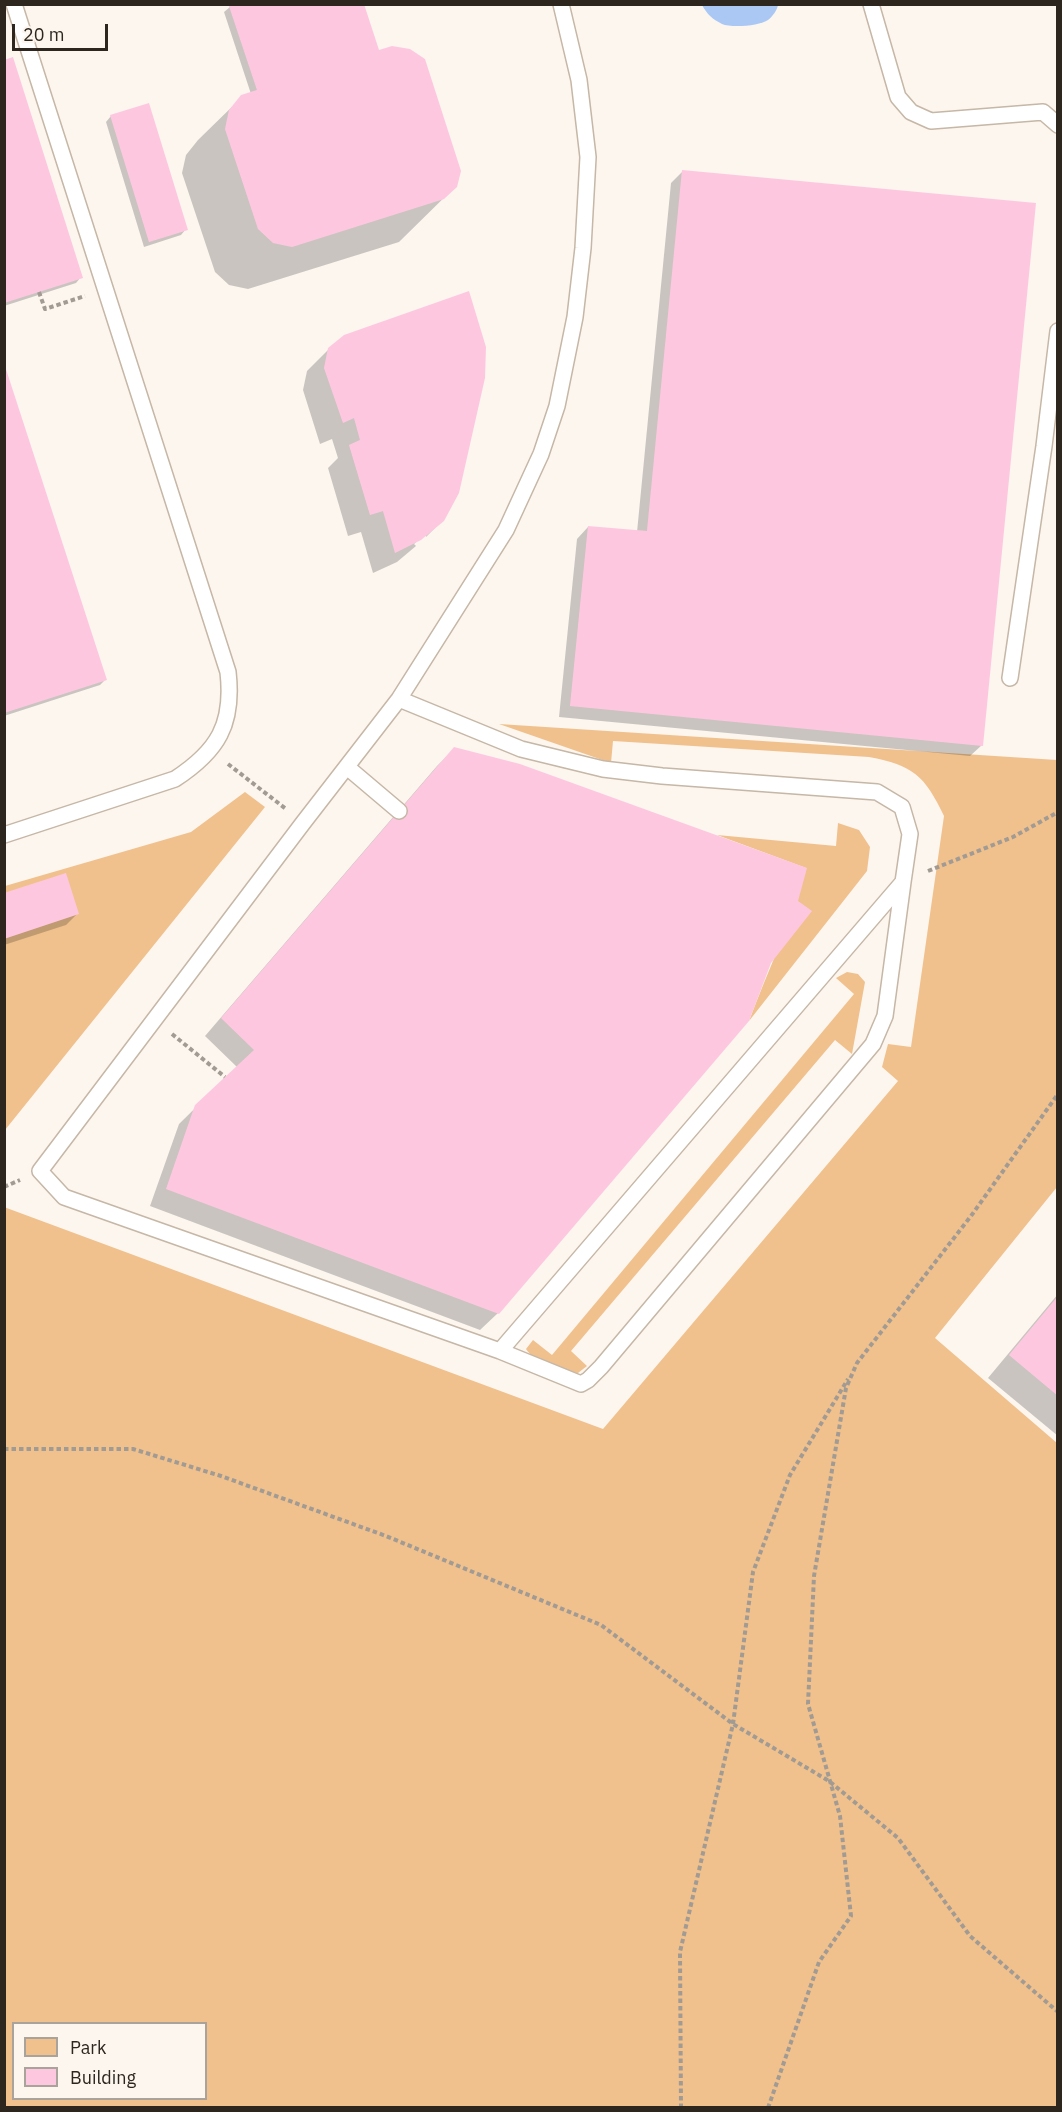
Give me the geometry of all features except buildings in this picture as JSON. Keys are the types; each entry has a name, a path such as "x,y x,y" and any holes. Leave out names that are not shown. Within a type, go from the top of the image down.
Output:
{"lane":[{"path":"4,835 175,779 195,766 210,751 222,732 230,691 228,672 14,4"},
{"path":"399,699 521,749 603,769 662,776 877,792 902,807 910,834 885,1016 873,1044 601,1367 588,1380 580,1384 500,1351 64,1197 40,1171 399,699 506,530 541,454 557,406 575,317 588,156 579,80 561,4"},
{"path":"871,4 898,97 911,112 931,122 1043,112 1058,125"},
{"path":"1010,678 1044,446 1058,331"},
{"path":"347,767 399,811"},
{"path":"500,1351 903,882"}],"path":[{"path":"39,292 45,309 105,289"},
{"path":"247,780 279,804"},
{"path":"903,882 1013,837 1058,812"},
{"path":"155,1019 225,1077"},
{"path":"681,2108 680,1952 733,1724 753,1572 790,1475 857,1363 971,1216 1058,1094"},
{"path":"768,2108 819,1962 851,1916 840,1816 807,1704 814,1576 846,1388 857,1363"},
{"path":"4,1449 134,1449 221,1476 386,1536 601,1625 733,1724 829,1781 898,1838 970,1936 1058,2012"}],"green space":[{"path":"499,724 1057,760 1057,1187 935,1338 1057,1443 1057,2107 5,2107 4,1207 603,1429 898,1081 882,1067 888,1044 911,1047 944,816 924,782 916,774 897,764 869,757 613,741 611,763"},
{"path":"245,792 265,807 5,1130 5,886 191,832"},
{"path":"838,823 859,830 870,847 867,871 749,1021 787,926 806,868 717,835 836,846"},
{"path":"847,972 858,974 865,982 852,1054 835,1040 571,1351 587,1366 578,1373 557,1369 536,1359 526,1349 533,1340 552,1355 854,994 836,978"}],"water":[{"path":"702,5 778,5 768,20 759,24 738,26 718,22"}]}
